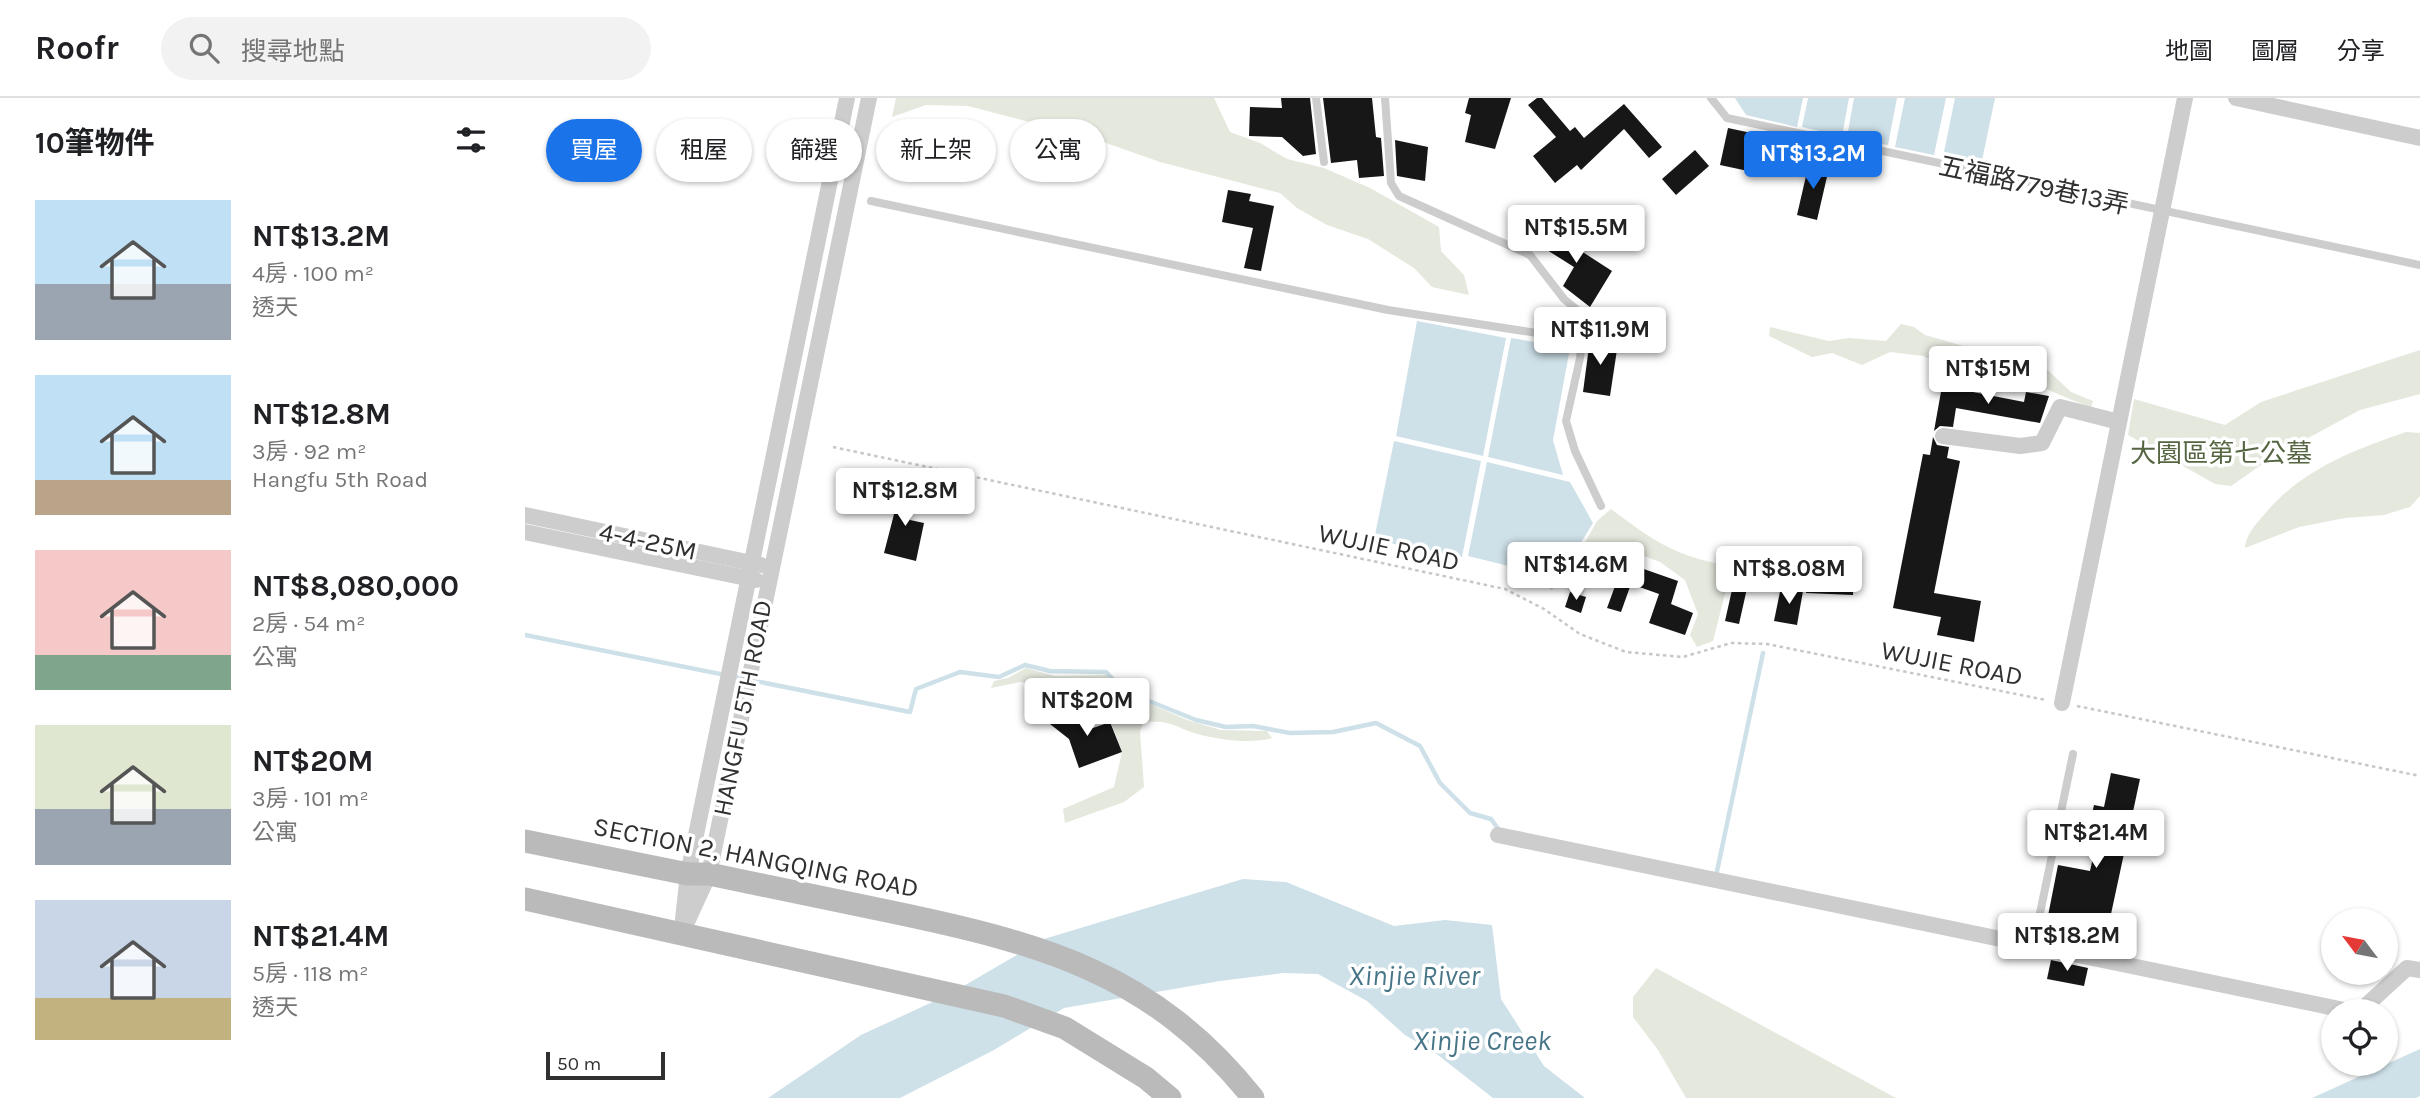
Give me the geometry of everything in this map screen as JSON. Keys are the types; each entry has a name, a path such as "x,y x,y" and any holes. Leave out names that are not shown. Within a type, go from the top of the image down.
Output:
{"street":[{"name":"HANGFU 5TH ROAD","path":"698,874 728,677 847,98"},
{"name":"HANGFU 5TH ROAD","path":"682,933 768,575 869,98"},
{"path":"2062,703 2185,98"},
{"path":"2236,98 2420,138"},
{"path":"1943,436 2020,446 2042,443 2060,407 2119,422"},
{"name":"4-4-25M","path":"525,515 749,571"},
{"name":"4-4-25M","path":"525,532 768,575"},
{"path":"1499,835 2321,1005"},
{"name":"SECTION 2, HANGQING ROAD","path":"525,841 976,930 1069,959 1133,991 1187,1028 1253,1098"},
{"path":"525,899 1003,1006 1065,1028 1146,1078 1170,1098"},
{"path":"2371,999 2407,968 2420,970"}],"lane":[{"path":"1316,98 1324,162"},
{"path":"1385,98 1391,183 1399,196 1530,255 1564,299 1582,314 1582,340 1566,421 1575,451 1601,506"},
{"name":"五福路779巷13弄","path":"1711,98 1727,118 2162,213 2420,265"},
{"path":"871,201 1388,310 1582,340"},
{"path":"2033,947 2073,754"}],"path":[{"name":"WUJIE ROAD","path":"833,447 1505,589 1544,609 1580,634 1626,652 1683,657 1731,643 1767,644 2420,776"}],"green space":[{"path":"896,98 1214,98 1230,132 1260,143 1287,159 1324,168 1370,188 1439,227 1441,251 1464,275 1469,295 1432,287 1414,268 1368,239 1327,225 1297,208 1280,193 1160,162 1106,143 1106,119 1018,119 968,106 926,105 892,117"},
{"path":"1901,324 1914,327 1925,335 2009,359 2037,360 2071,392 2093,401 2091,408 2025,380 1999,382 1973,377 1923,356 1890,352 1862,365 1832,353 1812,357 1769,336 1770,327 1829,341 1849,338 1886,341"},
{"name":"大園區第七公墓","path":"2420,350 2420,394 2360,410 2271,458 2231,486 2215,484 2128,435 2134,399 2225,425 2261,402"},
{"name":"大園區第七公墓","path":"2406,432 2420,433 2420,496 2410,507 2384,515 2345,518 2299,527 2245,548 2254,527 2293,486 2328,464 2366,446"},
{"path":"1611,509 1641,531 1681,553 1732,566 1713,641 1697,647 1690,635 1698,614 1685,580 1660,562 1606,542 1597,549 1583,596 1570,592 1563,582 1597,521"},
{"path":"1026,668 1055,676 1107,675 1115,689 1187,720 1221,730 1267,731 1272,738 1255,741 1227,740 1201,735 1167,723 1143,723 1140,732 1144,787 1124,802 1065,823 1063,809 1114,787 1122,752 1111,722 1097,720 1070,698 1054,711 1045,707 1027,719 1039,685 1020,682 991,688 994,681 1008,678"},
{"path":"1656,968 1896,1098 1686,1098 1658,1050 1633,1017 1633,997"}],"water":[{"path":"1735,98 1803,98 1797,127 1746,115"},
{"path":"1808,98 1849,98 1842,136 1802,127"},
{"path":"1854,98 1897,98 1888,145 1847,137"},
{"path":"1905,98 1946,98 1934,155 1895,147"},
{"path":"1955,98 1995,98 1981,165 1943,157"},
{"path":"1417,321 1506,338 1483,456 1396,436"},
{"path":"1511,338 1570,348 1553,440 1563,475 1488,457"},
{"path":"1394,441 1481,461 1462,557 1374,540"},
{"path":"1487,462 1570,482 1593,523 1552,590 1521,569 1468,556"},
{"name":"Xinjie River","path":"1243,879 1286,882 1394,926 1445,920 1492,925 1501,999 1544,1066 1585,1098 1493,1098 1434,1052 1405,1035 1367,1001 1318,974 1283,973 1064,1008 994,1050 900,1098 768,1098 861,1035 950,994 1044,939"},
{"path":"2420,1049 2420,1096 2312,1098 2360,1076 2398,1076 2398,1059"}],"building":[{"path":"1281,98 1310,98 1316,154 1303,156 1282,137 1249,136 1250,107 1282,108"},
{"path":"1323,98 1372,98 1376,137 1381,138 1384,176 1359,178 1357,160 1331,163"},
{"path":"1469,98 1511,98 1495,149 1465,142 1471,115 1465,113"},
{"path":"1537,98 1542,98 1570,131 1575,127 1584,138 1624,104 1662,147 1649,158 1624,129 1581,170 1577,165 1555,183 1533,156 1556,137 1528,105"},
{"path":"1728,128 1756,134 1748,171 1720,165"},
{"path":"1395,140 1428,147 1425,181 1397,176"},
{"path":"1695,150 1709,166 1676,195 1662,179"},
{"path":"1809,163 1829,168 1817,220 1797,215"},
{"path":"1228,190 1251,194 1249,201 1274,206 1261,271 1244,268 1253,228 1222,222"},
{"path":"1549,223 1582,244 1578,249 1612,271 1590,307 1563,286 1574,267 1536,243"},
{"path":"1590,339 1618,343 1610,396 1583,392"},
{"path":"1942,386 2024,402 2026,392 2049,396 2040,423 1956,408 1953,427 1940,426 1934,431"},
{"path":"1933,437 1937,445 1949,447 1947,458 1960,461 1934,593 1981,601 1974,642 1937,635 1941,617 1893,608 1923,454 1930,455"},
{"path":"901,487 918,492 910,520 924,523 916,561 884,553"},
{"path":"1601,554 1678,581 1671,604 1693,613 1685,635 1649,623 1659,594 1631,584 1621,612 1607,608 1618,578 1595,571"},
{"path":"1738,563 1752,566 1739,624 1725,621"},
{"path":"1807,577 1853,578 1853,595 1806,593"},
{"path":"1781,587 1803,591 1797,625 1774,621"},
{"path":"1570,592 1586,597 1581,613 1565,607"},
{"path":"1065,705 1093,728 1110,722 1122,752 1079,768 1069,739 1050,724"},
{"path":"2111,773 2140,779 2105,942 2045,931 2058,865 2090,871 2101,821 2091,818 2094,805 2104,807"},
{"path":"2051,960 2088,968 2084,986 2047,979"}],"waterway":[{"path":"525,635 910,712 916,689 960,672 999,677 1025,665 1050,671 1106,672 1124,691 1196,720 1226,727 1253,726 1290,733 1333,732 1376,723 1420,746 1440,783 1470,813 1491,819 1499,830"},
{"path":"1716,876 1763,653"}],"water label":[{"name":"Xinjie Creek","path":"1482,1040"}]}
